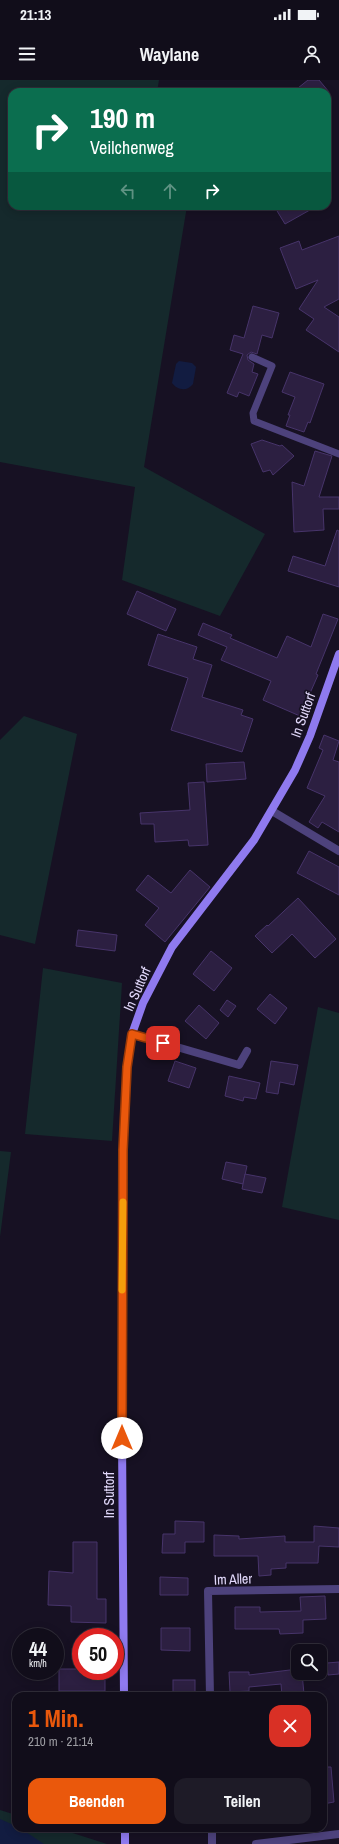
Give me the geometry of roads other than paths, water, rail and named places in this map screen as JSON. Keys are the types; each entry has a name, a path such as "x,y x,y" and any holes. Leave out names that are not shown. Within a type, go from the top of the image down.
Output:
{"main road":[{"name":"In Suttorf","path":"124,1692 122,1438 123,1150 127,1067 132,1034 143,1003 172,947 254,840 295,770 310,736 339,654"},
{"path":"125,1832 125,1844"}],"street":[{"path":"272,811 339,851"},
{"path":"132,1034 239,1065 247,1051"},
{"name":"Im Aller","path":"210,1692 208,1591 339,1589"},
{"path":"212,1832 212,1844"},
{"path":"256,1844 339,1834"}],"lane":[{"path":"252,357 272,366 253,413 254,421 339,454"}],"water":[{"path":"179,361 192,363 196,367 193,384 191,387 185,389 179,389 172,383 176,364"},
{"path":"0,1819 12,1824 12,1832 26,1832 44,1844 0,1844"}]}
